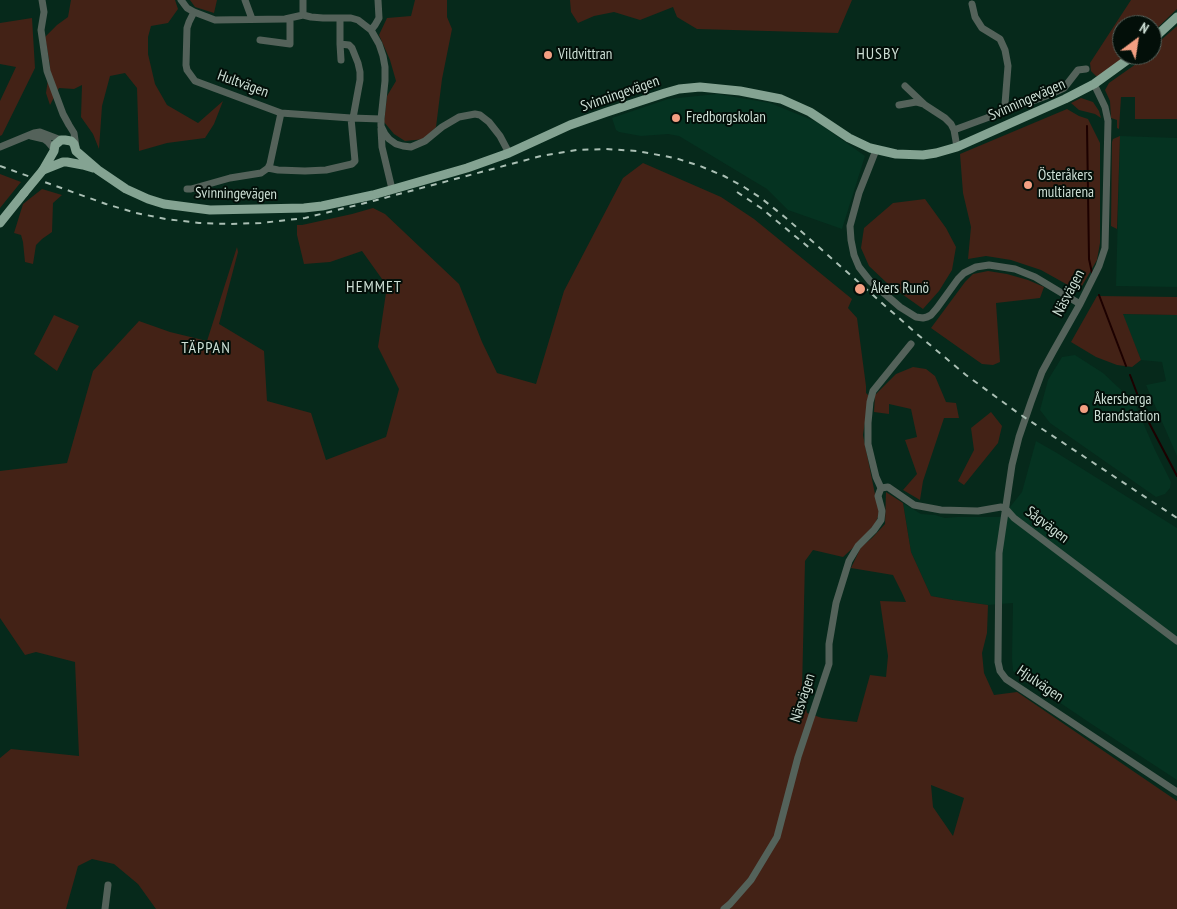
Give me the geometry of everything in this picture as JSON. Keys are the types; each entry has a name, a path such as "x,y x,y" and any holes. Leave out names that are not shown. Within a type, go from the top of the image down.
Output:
{"main road":[{"path":"1162,31 1177,17"},
{"name":"Svinningevägen","path":"57,144 71,141 76,149 98,170 126,189 164,204 210,210 304,208 322,206 392,189 467,168 509,153 570,125 607,112 665,92 700,87 740,91 781,99 810,112 856,142 876,150 896,154 923,155 957,147 1065,99 1094,84 1120,65"},
{"path":"57,144 56,158 65,162"},
{"path":"0,222 43,170 57,144"},
{"path":"43,170 74,158 76,149"},
{"name":"Svinningevägen","path":"65,162 98,170"}],"street":[{"path":"42,0 44,12 41,30 47,71 63,114 74,133 76,149"},
{"path":"181,0 187,8 215,20 290,18 303,15 323,18 351,18 358,20 371,30 379,44 385,67 381,123 382,147 392,189"},
{"path":"245,0 252,19"},
{"path":"303,0 303,15"},
{"path":"371,30 378,18 378,0"},
{"path":"972,4 975,16 982,28 1000,39 1005,50 1008,66 1005,104 1007,111"},
{"name":"Hultvägen","path":"194,12 187,28 186,65 193,79 199,83 281,113 352,118 381,123"},
{"path":"260,40 290,44 290,18"},
{"path":"340,18 341,60"},
{"path":"268,168 305,171 326,170 352,164 354,161 352,118 360,72 352,48 349,45 340,44"},
{"path":"954,130 1058,91 1064,88 1078,70 1086,69"},
{"name":"Näsvägen","path":"1006,509 1012,465 1030,402 1048,362 1099,266 1105,248 1108,121 1105,107 1094,84"},
{"path":"905,86 925,105 951,124 957,147"},
{"path":"899,105 916,102 925,105"},
{"path":"187,189 261,172 268,168 281,113"},
{"path":"381,123 389,139 396,144 411,147 425,141 442,127 459,117 480,115 489,122 500,136 509,153"},
{"path":"57,144 68,132 69,126"},
{"path":"0,147 34,132 40,132 57,144"},
{"path":"29,135 57,144"},
{"path":"876,150 859,193 850,226 854,255 859,267 884,295 916,317 927,317 937,308 964,273 976,267 989,265 1015,269 1030,275 1080,304"},
{"name":"Näsvägen","path":"724,909 751,880 776,837 798,757 829,664 829,644 838,594 849,560 858,546 881,520 882,511 878,496 881,488 876,477 868,444 870,402 874,391 911,344"},
{"name":"Sågvägen","path":"881,488 888,487 914,505 941,510 978,511 1001,507 1006,509 1014,518 1177,641"},
{"name":"Hjulvägen","path":"1006,509 999,553 998,662 1000,671 1006,679 1177,792"},
{"path":"105,909 108,885"}],"shaded area":[{"path":"71,0 175,0 178,9 168,23 151,26 148,37 148,54 155,84 167,105 198,123 223,101 214,124 205,138 167,143 139,151 137,88 125,73 110,76 102,106 99,149 93,134 81,117 82,85 74,89 59,88 50,105 46,93 50,65 45,37 68,17"},
{"path":"190,0 217,0 214,13 195,7"},
{"path":"415,0 447,0 447,17 452,29 442,79 436,127 425,139 405,141 394,134 384,122 387,96 396,81 390,60 379,35 387,18 411,16"},
{"path":"570,0 852,0 838,33 697,29 677,17 673,7 640,20 614,12 594,16 578,23 571,12"},
{"path":"1131,0 1177,0 1177,9 1162,23 1162,15 1121,15"},
{"path":"32,18 35,68 0,136 0,101 16,67 0,64 0,23"},
{"path":"1177,26 1177,119 1135,119 1135,97 1121,97 1119,129 1117,128 1117,120 1111,118 1110,101 1105,90 1109,83 1135,65 1162,65 1162,39"},
{"path":"1112,29 1112,65 1115,65 1100,76 1096,76 1091,71 1090,63"},
{"path":"717,94 770,103 817,122 865,156 842,229 788,210 767,189 679,136 668,134 641,136 619,132 616,130 612,118 668,99"},
{"path":"1081,98 1093,102 1101,118 1095,114 1079,110 1071,103"},
{"path":"1067,109 1088,119 1100,143 1100,243 1097,260 1082,286 1075,289 1041,270 1011,260 986,256 968,259 971,227 963,193 960,154"},
{"path":"1120,136 1177,138 1177,287 1116,286"},
{"path":"1120,136 1117,229 1111,226 1112,142 1113,139"},
{"path":"643,163 721,197 754,219 852,299 848,308 857,318 866,393 869,396 863,435 880,512 875,524 843,557 813,550 805,561 802,690 807,713 822,718 857,722 870,675 886,677 888,656 880,601 906,602 893,575 851,568 861,547 885,524 886,492 903,503 911,552 931,596 988,605 987,633 982,653 984,673 994,695 1017,692 1177,801 1177,909 156,909 138,884 114,864 92,859 78,866 66,909 0,909 0,758 11,749 79,756 75,662 36,652 25,655 0,618 0,471 67,463 93,371 139,321 170,332 207,341 237,247 238,252 219,324 264,351 267,401 311,413 326,460 386,437 399,389 378,347 387,286 362,251 330,262 304,264 297,235 297,225 373,208 385,214 459,284 482,342 497,373 536,384 564,291 623,178","holes":["931,785 964,798 953,836 933,807"]},
{"path":"0,174 21,182 0,208"},
{"path":"42,189 62,195 53,203 52,232 36,245 33,264 25,262 21,235 14,233 23,204"},
{"path":"925,199 946,228 956,247 952,270 939,291 923,309 888,284 869,266 861,248 864,228 893,203"},
{"path":"988,271 1028,280 1044,287 1040,298 996,303 1000,362 993,365 982,364 931,328 973,274"},
{"path":"1097,296 1177,297 1177,315 1123,314 1141,360 1132,367 1117,365 1096,357 1071,342"},
{"path":"1122,314 1177,315 1177,456 1146,385 1166,381 1162,362 1141,360"},
{"path":"54,315 79,326 57,371 34,354"},
{"path":"1075,355 1103,373 1134,402 1171,482 1170,488 1165,494 1156,497 1050,423 1040,410 1048,380 1062,357"},
{"path":"913,367 926,369 935,376 946,402 956,403 959,418 944,418 923,481 920,500 903,490 917,474 905,440 917,437 911,409 889,404 889,414 874,412 875,395 896,374"},
{"path":"991,412 1002,426 998,443 964,485 958,481 974,450 971,428"},
{"path":"1036,441 1177,528 1177,780 1013,671 1013,603 988,605 931,596 911,552 903,503 921,514 945,518 1002,517 1022,492"}],"waterway":[{"path":"1087,126 1089,259 1092,273"},
{"path":"1099,295 1126,366"},
{"path":"1130,375 1146,417 1177,476"}],"railway":[{"path":"0,166 136,213 199,223 229,224 261,223 305,218 541,156 577,150 637,151 675,158 724,176 761,198 966,375 1018,413 1177,518"},
{"path":"737,192 761,208 812,250"}],"place":[{"name":"Vildvittran","path":"548,55"},
{"name":"Fredborgskolan","path":"676,118"},
{"name":"Österåkers multiarena","path":"1028,185"},
{"name":"Åkers Runö","path":"860,289"},
{"name":"Åkersberga Brandstation","path":"1084,409"}],"district":[{"name":"HUSBY","path":"878,54"},
{"name":"HEMMET","path":"374,287"},
{"name":"TÄPPAN","path":"206,348"}]}
